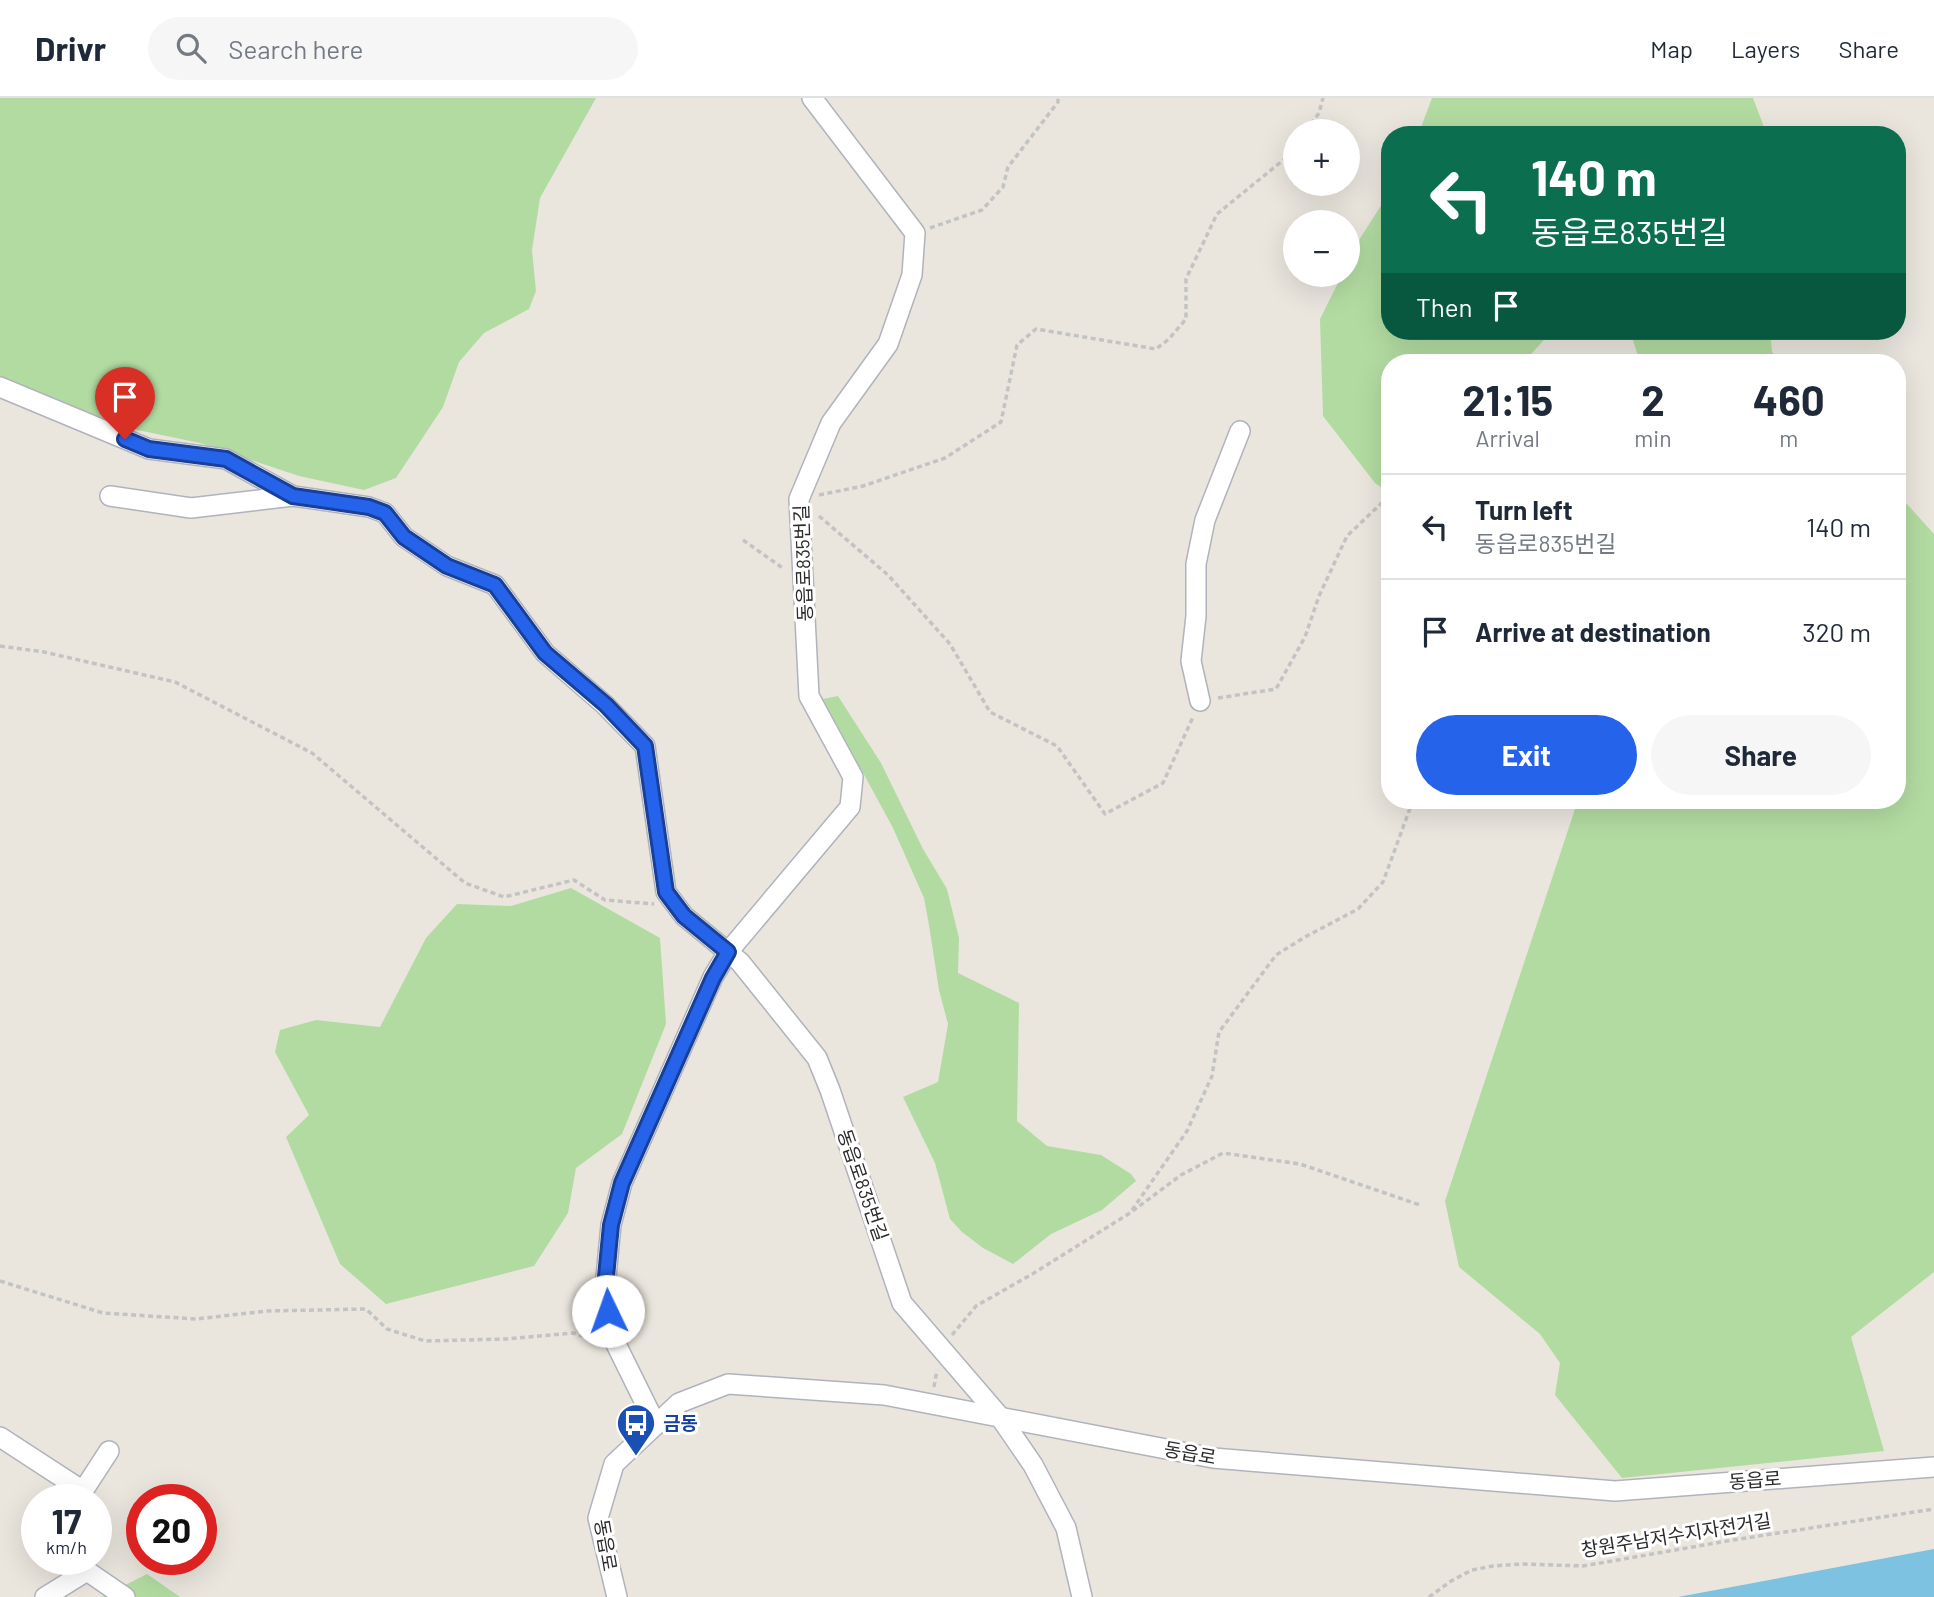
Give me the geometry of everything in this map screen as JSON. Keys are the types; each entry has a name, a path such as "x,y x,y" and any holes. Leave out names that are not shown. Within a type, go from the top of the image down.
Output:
{"street":[{"path":"812,98 915,233"},
{"name":"동읍로835번길","path":"656,1425 611,1334 605,1287 611,1225 622,1183 713,978 728,952 850,807 853,777 809,696 799,499 831,423 888,344 912,275 915,233"},
{"name":"동읍로835번길","path":"0,387 149,449 226,459 293,496 369,507 385,513 404,537 447,566 495,585 545,653 606,705 645,746 666,892 684,916 740,962 817,1058 902,1303 1000,1417 1033,1465 1066,1528 1082,1597"},
{"path":"1200,701 1191,661 1196,615 1196,564 1205,520 1240,431"},
{"path":"110,496 191,509 293,496"},
{"name":"동읍로","path":"617,1597 598,1518 614,1464 679,1403 728,1384 884,1395 1213,1458 1615,1491 1934,1467"},
{"path":"0,1437 66,1484"},
{"path":"89,1484 109,1451"},
{"path":"45,1597 71,1575"},
{"path":"96,1575 125,1597"}],"path":[{"path":"915,233 982,210 1003,187 1008,167 1058,102 1058,98"},
{"path":"1315,119 1323,98"},
{"path":"799,499 863,486 945,458 1000,422 1017,345 1036,329 1156,349 1169,339 1186,319 1186,279 1217,214 1283,160"},
{"path":"799,499 888,575 950,644 989,712 1057,746 1105,814 1163,783 1200,701 1276,689 1306,637 1319,596 1347,536 1381,504"},
{"path":"743,540 803,582"},
{"path":"0,646 44,652 175,682 312,753 465,883 504,897 574,880 605,900 677,906"},
{"path":"1130,1213 1188,1130 1212,1076 1219,1032 1276,955 1359,909 1383,882 1410,809"},
{"path":"931,1404 942,1348 976,1306 1130,1213 1181,1175 1223,1153 1300,1164 1420,1205"},
{"path":"0,1281 103,1313 196,1319 267,1311 366,1309 387,1329 425,1341 506,1339 573,1333 616,1345"},
{"name":"창원주남저수지자전거길","path":"1429,1597 1472,1570 1493,1566 1583,1566 1733,1539 1934,1509"}],"green space":[{"path":"0,98 596,98 540,198 532,250 536,291 529,309 484,333 459,362 443,407 396,478 364,490 299,476 200,443 128,428 0,377"},
{"path":"1432,98 1753,98 1764,126 1421,126"},
{"path":"1381,206 1381,340 1544,340 1531,354 1381,354 1381,487 1323,416 1320,319 1336,287 1360,287 1360,238"},
{"path":"1633,340 1771,340 1774,354 1637,354"},
{"path":"1906,503 1934,534 1934,1272 1851,1337 1884,1451 1622,1478 1555,1395 1560,1363 1540,1334 1459,1267 1445,1201 1575,809 1906,809"},
{"path":"838,696 881,763 923,849 947,889 959,938 958,973 1019,1003 1017,1121 1047,1146 1101,1155 1131,1174 1136,1181 1102,1210 1051,1234 1013,1264 983,1248 950,1219 935,1163 903,1097 938,1082 948,1024 939,990 924,898 893,828 823,699"},
{"path":"571,888 660,938 666,1024 622,1134 576,1168 568,1213 534,1266 386,1304 340,1264 286,1137 309,1115 275,1052 280,1030 316,1020 380,1027 426,938 457,904 511,906"},
{"path":"148,1575 180,1597 102,1597"}],"water":[{"path":"1934,1549 1934,1597 1678,1597"}],"place":[{"name":"금동","path":"636,1457"}],"route":[{"path":"125,439 149,449 226,459 293,496 369,507 385,513 404,537 447,566 495,585 545,653 606,705 645,746 666,892 684,916 728,952 713,978 622,1183 611,1225 605,1287 608,1311"}]}
